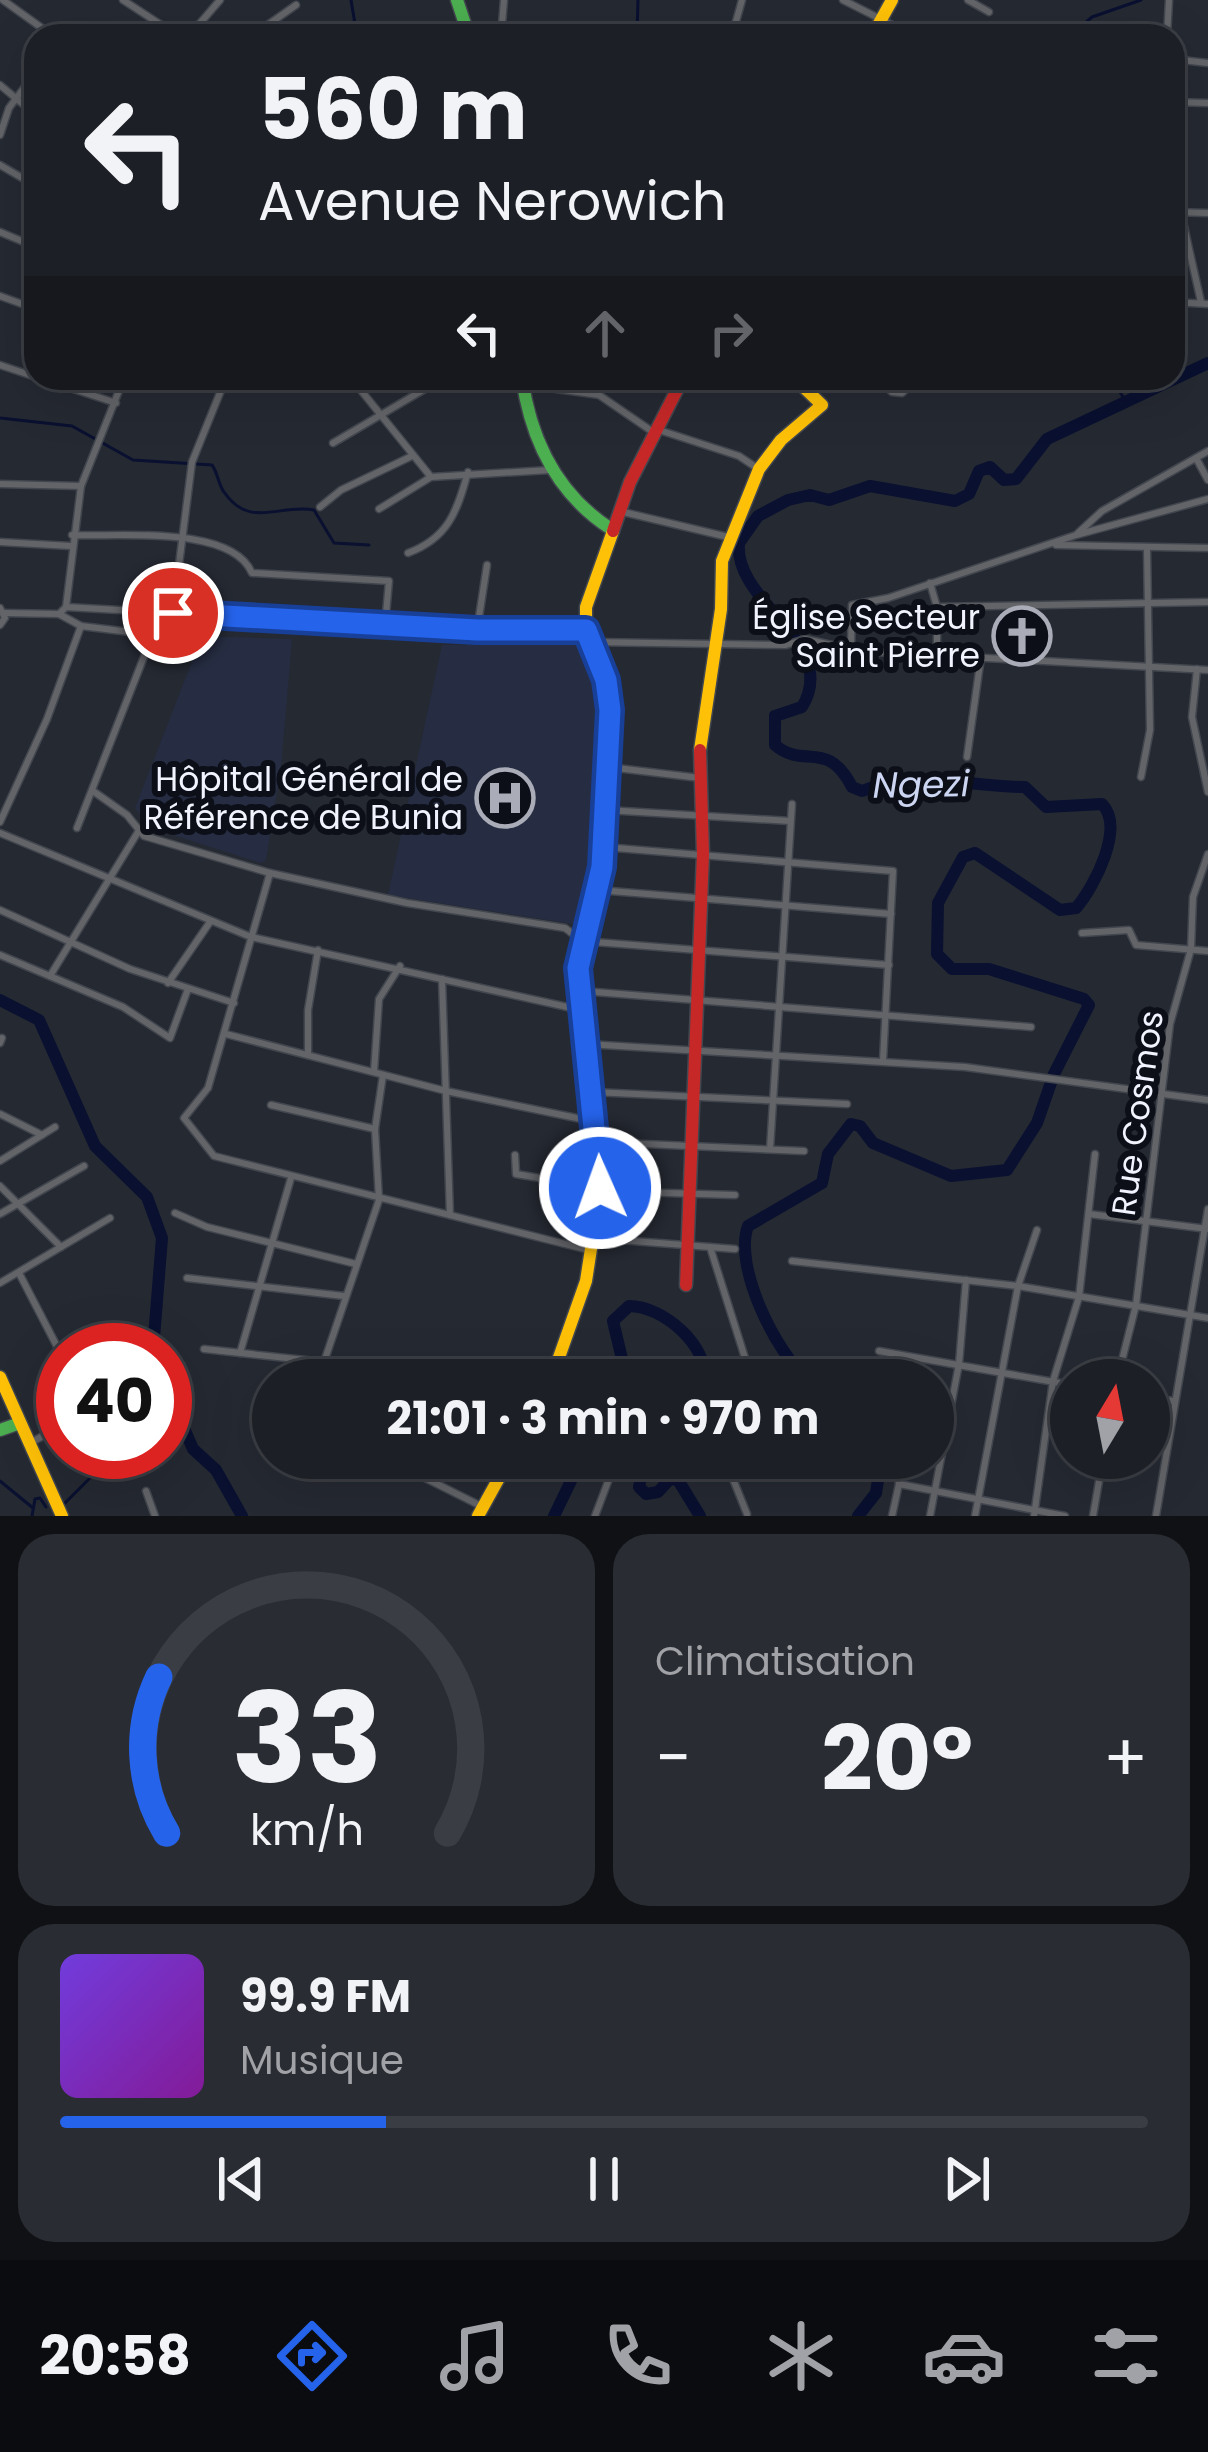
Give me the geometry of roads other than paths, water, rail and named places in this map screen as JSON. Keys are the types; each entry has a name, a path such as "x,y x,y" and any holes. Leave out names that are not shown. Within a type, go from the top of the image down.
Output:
{"street":[{"path":"3,0 36,24"},
{"path":"123,0 160,24"},
{"path":"199,24 220,0"},
{"path":"843,0 885,24"},
{"path":"880,22 892,0"},
{"path":"968,0 989,12"},
{"path":"269,24 296,5"},
{"path":"0,86 24,106"},
{"path":"0,136 24,88"},
{"path":"1185,239 1204,303"},
{"path":"77,390 116,403"},
{"path":"62,611 82,486 120,390"},
{"path":"173,613 192,464 219,390"},
{"path":"360,390 431,477"},
{"path":"333,443 423,390"},
{"path":"523,390 529,431 589,517 611,530"},
{"path":"572,390 599,395 654,430 740,456 759,470"},
{"path":"559,1359 576,1318 600,1190 597,1123 579,991 582,941 598,890 604,848 606,680 589,636 586,607 611,530 676,390"},
{"path":"686,1285 704,816 700,736 712,645 728,537 759,470 781,440 822,406 810,390"},
{"path":"1076,535 1102,511 1208,451"},
{"path":"320,507 341,490 412,456"},
{"path":"1196,458 1208,480"},
{"path":"379,509 431,477 554,470"},
{"path":"408,553 437,542 460,501 468,472"},
{"path":"0,484 82,486"},
{"path":"851,648 852,604 1208,499"},
{"path":"619,511 728,537"},
{"path":"73,536 224,543 248,561 252,573 389,581 385,625"},
{"path":"0,542 71,546"},
{"path":"1056,545 1208,548"},
{"path":"1141,777 1150,730 1147,550"},
{"path":"477,630 487,565"},
{"path":"931,583 937,607 938,654"},
{"path":"937,607 1208,602"},
{"path":"130,632 131,610"},
{"path":"0,638 2,611 131,610 712,645 800,639 851,648 1208,670"},
{"path":"62,611 81,626 130,632 146,649 77,828"},
{"path":"0,822 81,626"},
{"path":"967,757 981,657"},
{"path":"1197,669 1192,717 1208,792"},
{"path":"608,767 704,778"},
{"path":"93,791 127,814 138,832 270,873 406,903 566,928 582,941 889,965"},
{"path":"0,796 11,800"},
{"path":"770,1149 792,804"},
{"path":"606,810 790,821"},
{"path":"50,976 138,832"},
{"path":"0,833 251,937 400,966 567,1011 581,1010"},
{"path":"604,848 892,871 883,1061"},
{"name":"Rue Cosmos","path":"1122,1359 1136,1305 1170,1024 1191,949 1193,897 1208,854"},
{"path":"270,873 208,1088 184,1118 214,1156 379,1200 593,1245 735,1249"},
{"path":"598,890 891,914"},
{"path":"0,910 168,983 234,1003"},
{"path":"168,983 210,922"},
{"path":"1082,934 1129,931 1136,945 1208,951"},
{"path":"308,1055 308,1010 319,950"},
{"path":"0,956 123,1007 170,1038 188,989"},
{"path":"204,1349 324,1362 379,1200 375,1130 379,999 400,966"},
{"path":"442,979 450,1215"},
{"path":"579,991 1031,1027"},
{"path":"226,1034 446,1091 597,1123"},
{"path":"586,1044 883,1061 1208,1100"},
{"path":"593,1092 847,1105"},
{"path":"271,1105 375,1130"},
{"path":"0,1114 42,1135"},
{"path":"0,1161 55,1127"},
{"path":"599,1142 804,1151"},
{"path":"1060,1359 1079,1297 1095,1154"},
{"path":"515,1155 516,1174 600,1190 735,1195"},
{"path":"0,1214 84,1166"},
{"path":"240,1354 291,1178"},
{"path":"0,1186 61,1247"},
{"path":"1156,1516 1208,1209"},
{"path":"175,1213 356,1264"},
{"path":"1089,1214 1207,1229"},
{"path":"0,1282 110,1217"},
{"path":"975,1516 1018,1286 1036,1230"},
{"path":"710,1247 745,1359"},
{"path":"792,1261 1018,1286 1208,1318"},
{"path":"19,1273 45,1323"},
{"path":"187,1278 345,1296"},
{"path":"930,1516 959,1364 966,1280"},
{"path":"879,1351 1050,1381"},
{"path":"0,1377 62,1516"},
{"path":"1170,1401 1174,1401"},
{"path":"1035,1513 1050,1404"},
{"path":"0,1430 20,1424"},
{"path":"30,1443 36,1440"},
{"path":"423,1479 480,1512 498,1479"},
{"path":"595,1516 609,1479"},
{"path":"733,1479 747,1514"},
{"path":"892,1516 898,1479"},
{"path":"1093,1516 1099,1479"},
{"path":"899,1484 1065,1516"},
{"path":"146,1491 155,1516"}],"waterway":[{"path":"351,0 355,24"},
{"path":"637,24 638,0"},
{"path":"1084,24 1141,0"},
{"name":"Ngezi","path":"1185,374 1208,363"},
{"path":"1119,390 1128,405"},
{"name":"Ngezi","path":"790,1359 752,1285 745,1243 748,1226 822,1183 828,1154 851,1124 860,1126 873,1143 951,1176 1007,1170 1037,1123 1054,1074 1089,1005 1084,999 989,969 952,969 937,954 938,903 963,857 975,853 1060,910 1076,908 1099,871 1110,827 1102,804 1046,807 1025,787 922,780 862,791 852,787 834,763 775,745 775,716 802,707 810,684 808,663 752,585 742,565 739,543 758,516 788,500 810,495 829,500 870,486 955,501 969,494 979,471 990,467 1004,480 1016,479 1047,439 1151,390"},
{"path":"0,418 72,426 133,460 212,465 224,492 244,510 314,510 334,543 369,545"},
{"name":"Ngezi","path":"0,1000 39,1020 95,1146 147,1197 162,1238 155,1323"},
{"name":"Ngezi","path":"622,1359 613,1321 629,1306 669,1320 691,1341 701,1359"},
{"name":"Ngezi","path":"192,1447 216,1470 242,1516"},
{"path":"65,1503 89,1479"},
{"name":"Ngezi","path":"554,1516 572,1479"},
{"name":"Ngezi","path":"641,1479 639,1487 646,1494 658,1492 670,1479"},
{"name":"Ngezi","path":"670,1479 678,1480 700,1516"},
{"name":"Ngezi","path":"858,1516 876,1493 878,1479"},
{"path":"0,1481 33,1508"},
{"path":"32,1516 35,1499 40,1498 46,1507"}],"place":[{"name":"Église Secteur Saint Pierre","path":"1022,636"},
{"name":"Hôpital Général de Référence de Bunia","path":"505,798"}]}
